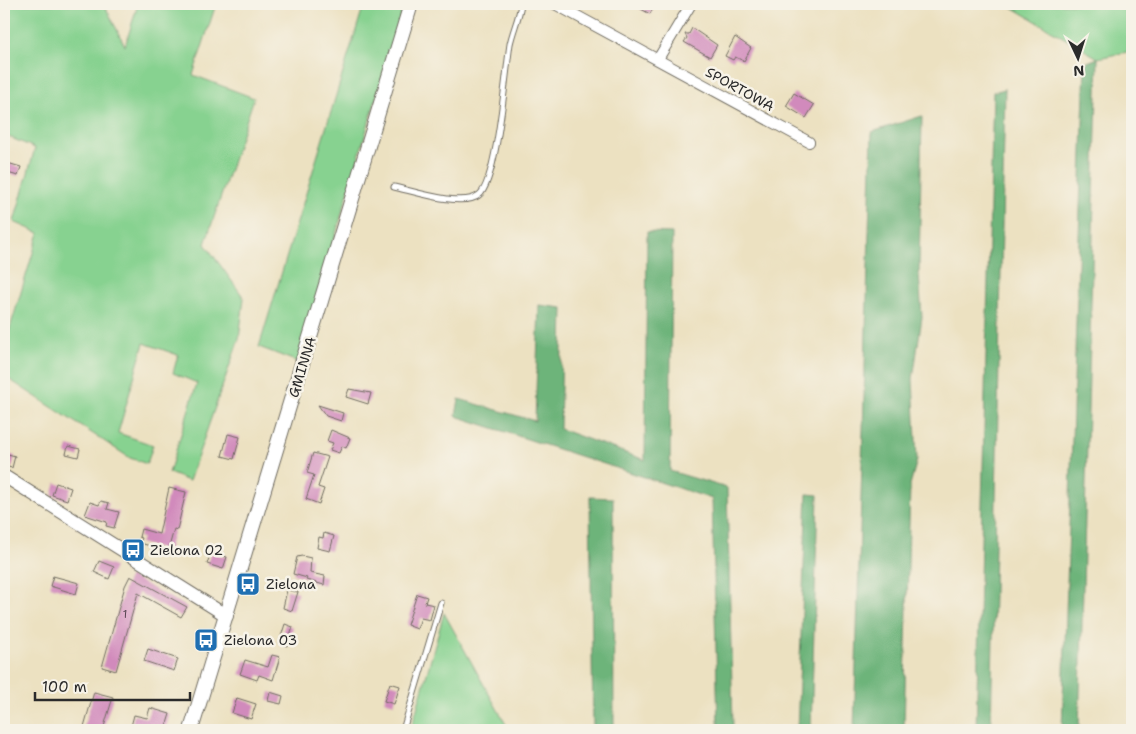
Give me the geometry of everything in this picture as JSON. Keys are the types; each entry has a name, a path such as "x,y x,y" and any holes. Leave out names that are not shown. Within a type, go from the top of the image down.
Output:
{"main road":[{"name":"GMINNA","path":"191,730 411,4"}],"street":[{"name":"SPORTOWA","path":"555,4 809,142"},
{"path":"658,59 691,4"},
{"path":"4,476 226,616"}],"lane":[{"path":"394,187 456,200 473,198 484,189 500,122 510,43 522,4"},
{"path":"403,730 441,603"}],"green space":[{"path":"4,4 104,4 125,46 138,4 216,4 193,75 254,98 205,244 244,298 239,339 189,481 169,473 197,383 173,373 178,355 144,343 118,433 153,445 147,464 130,458 4,376 4,348 39,233 14,222 35,148 4,135"},
{"path":"364,4 404,4 298,362 259,347"},
{"path":"1007,4 1132,4 1132,51 1098,58"},
{"path":"1098,58 1079,730 1062,730 1085,63"},
{"path":"1005,89 991,730 976,730 993,92"},
{"path":"922,116 919,274 922,317 913,379 917,460 910,485 904,730 854,730 872,132"},
{"path":"647,232 672,233 670,471 727,488 733,727 718,725 712,499 456,416 459,399 535,421 539,305 563,308 560,429 645,460"},
{"path":"807,494 818,495 811,730 797,730"},
{"path":"590,497 613,498 614,730 593,730"},
{"path":"444,613 509,730 411,730"}],"building":[{"path":"632,4 655,4 650,14"},
{"path":"692,28 717,45 710,57 684,42 687,38 685,34 689,34"},
{"path":"735,37 751,48 744,61 735,57 733,60 725,56"},
{"path":"794,93 814,105 806,118 786,106"},
{"path":"4,162 21,167 18,176 4,172"},
{"path":"349,389 371,393 368,404 346,397"},
{"path":"318,405 343,413 341,421 326,416"},
{"path":"331,430 350,438 346,448 342,446 339,453 330,450 333,443 327,441"},
{"path":"228,434 240,437 234,459 222,456"},
{"path":"68,446 80,449 78,457 66,454"},
{"path":"313,453 328,457 318,487 324,489 319,504 306,499 314,475 307,473"},
{"path":"8,454 15,456 12,468 4,466"},
{"path":"56,483 71,488 67,500 52,495"},
{"path":"169,488 186,492 177,530 174,529 168,551 140,543 142,538 139,537 141,529 159,534"},
{"path":"101,501 109,503 107,509 119,512 114,528 106,526 107,522 85,515 90,502 99,505"},
{"path":"324,533 334,536 330,551 317,548 319,537 323,538"},
{"path":"211,552 227,557 223,569 207,564"},
{"path":"297,557 311,558 310,573 325,576 324,585 293,574"},
{"path":"99,561 114,567 109,579 94,572"},
{"path":"53,576 79,583 76,594 50,586"},
{"path":"130,576 187,607 181,617 138,593 116,671 102,667 125,586"},
{"path":"287,590 298,592 292,611 283,608"},
{"path":"417,594 427,597 425,603 434,605 430,620 421,618 417,629 407,625"},
{"path":"285,624 293,627 287,646 279,643"},
{"path":"148,649 178,659 174,671 144,661"},
{"path":"272,655 280,657 273,680 259,675 257,680 240,674 245,660 268,667"},
{"path":"390,683 400,686 394,704 384,701"},
{"path":"94,692 113,697 103,730 83,730"},
{"path":"270,692 283,696 281,704 268,701"},
{"path":"237,698 256,704 251,719 232,713"},
{"path":"150,708 170,714 165,730 130,730 134,715 147,718"}],"place":[{"name":"Zielona 02","path":"133,550"},
{"name":"Zielona","path":"248,584"},
{"name":"Zielona 03","path":"206,640"}]}
